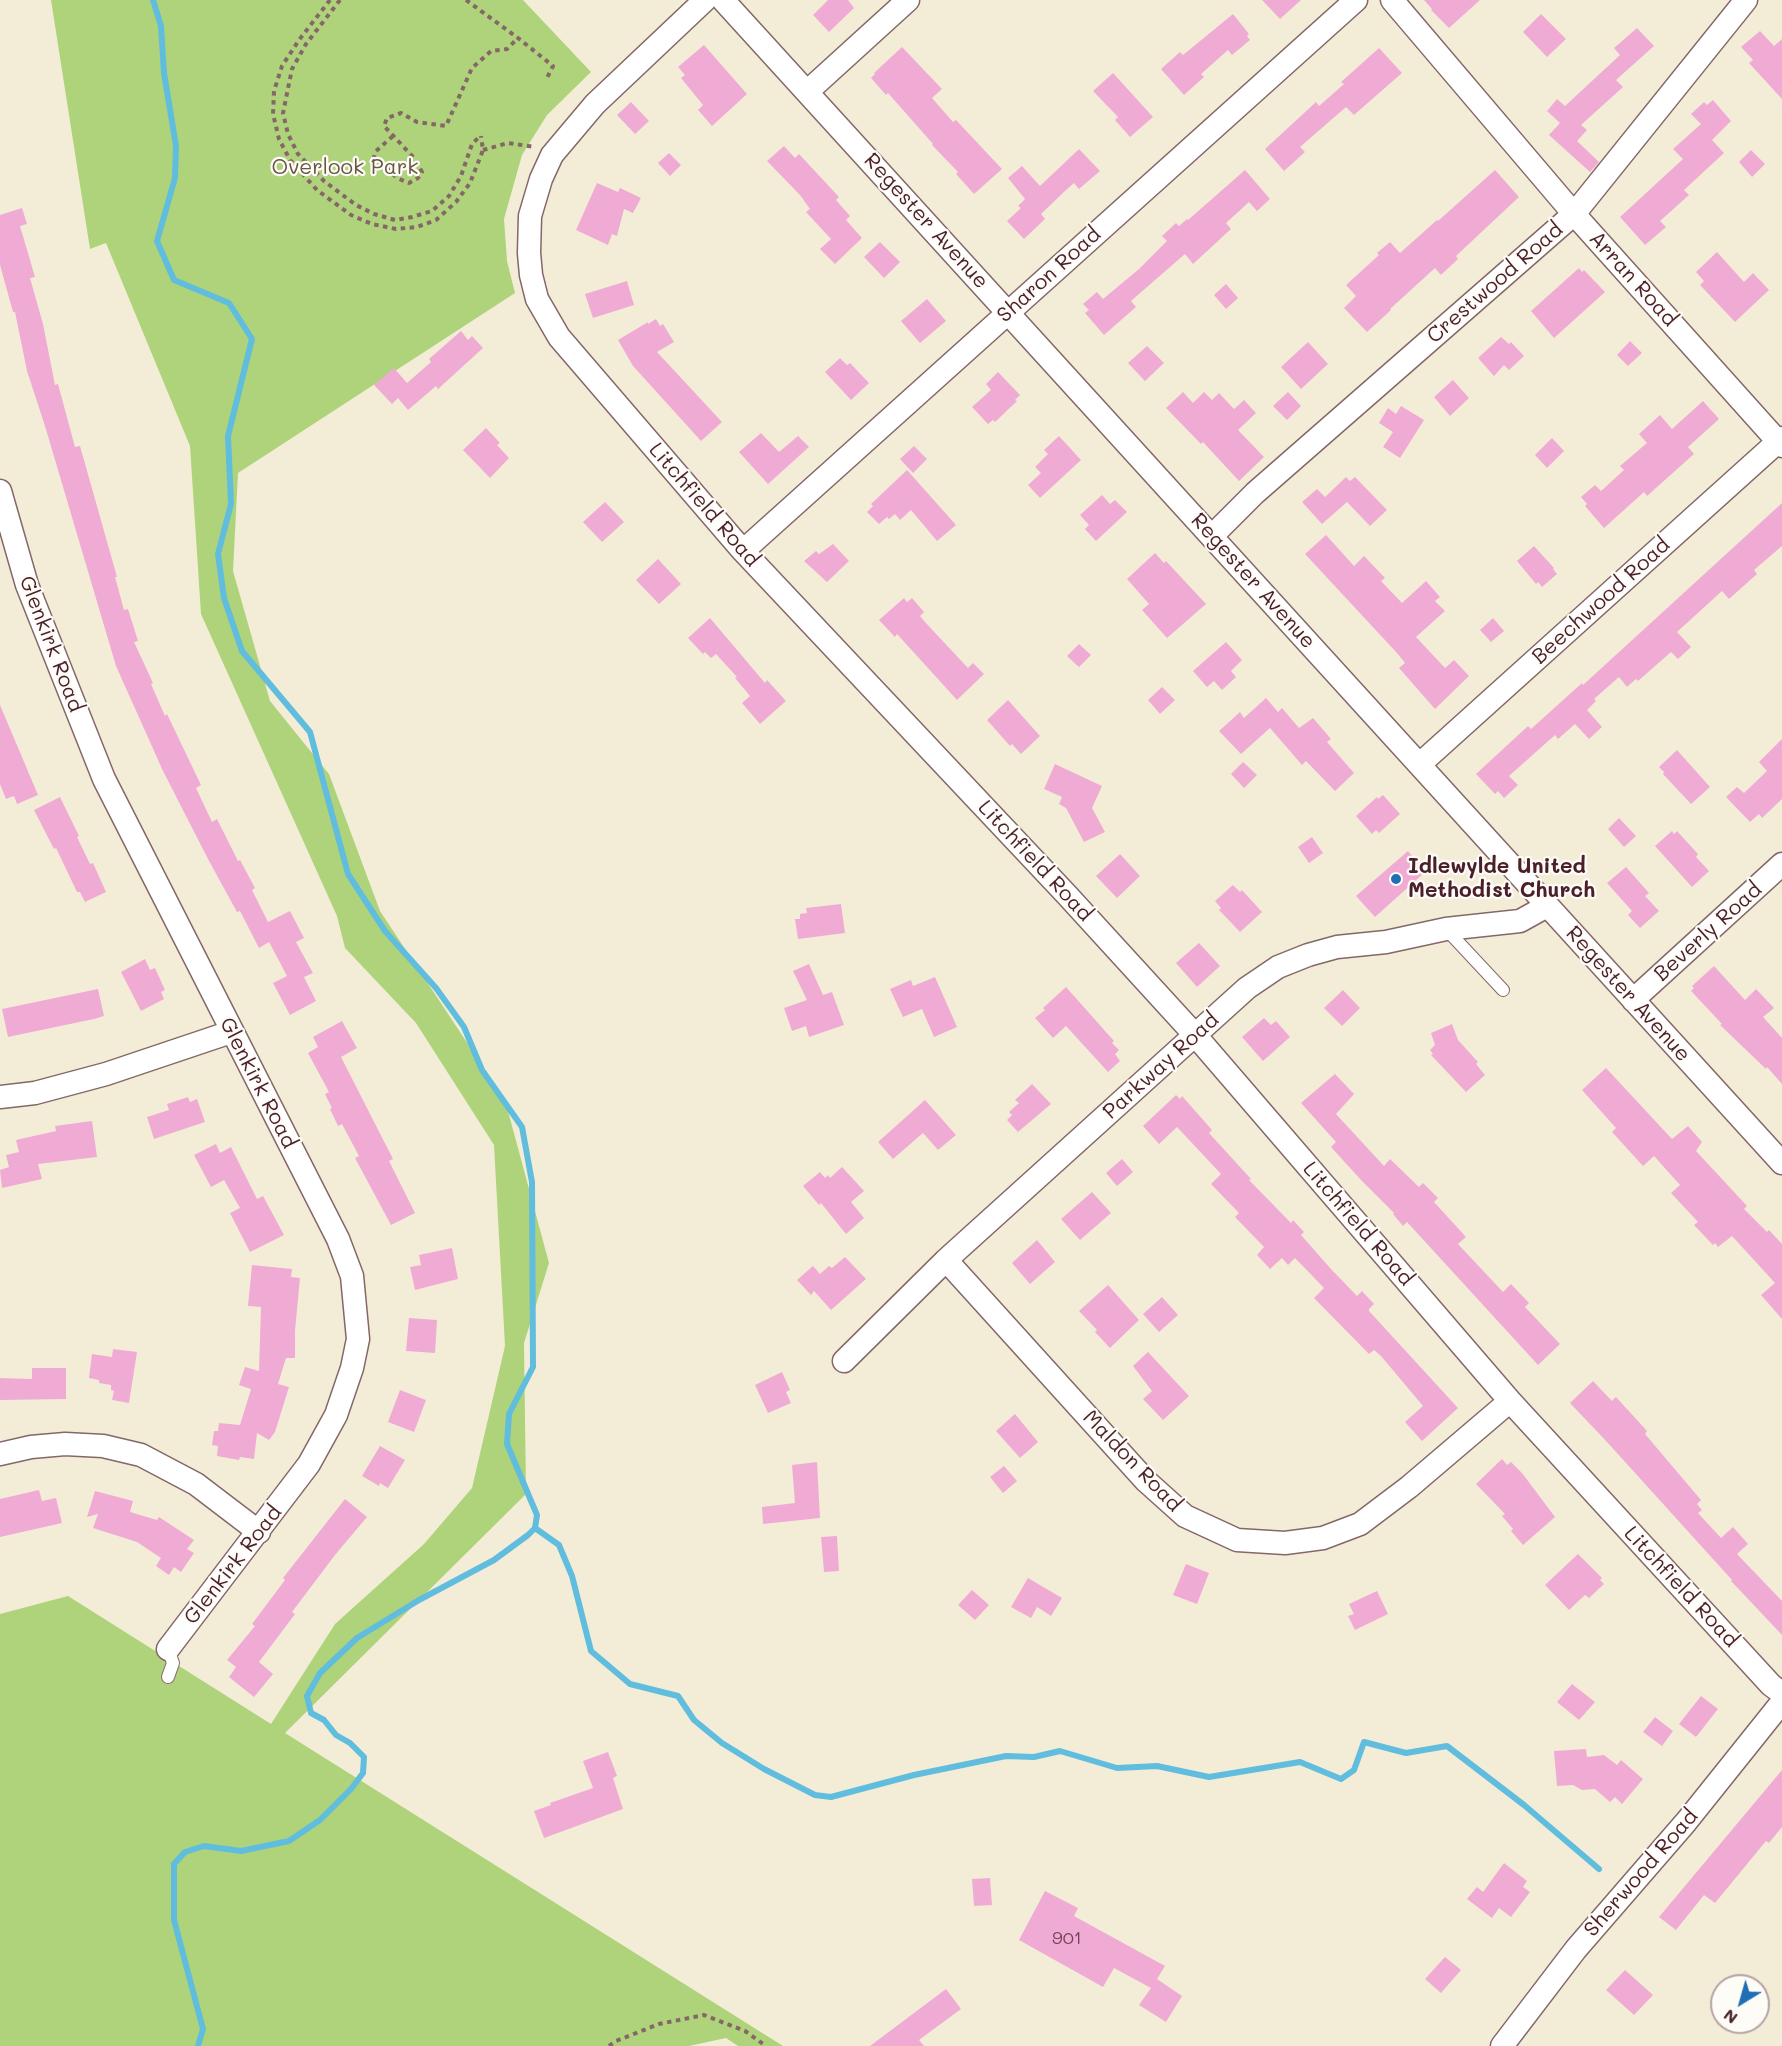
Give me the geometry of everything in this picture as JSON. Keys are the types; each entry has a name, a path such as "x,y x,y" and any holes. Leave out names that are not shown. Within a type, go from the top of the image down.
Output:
{"street":[{"name":"Litchfield Road","path":"705,0 595,104 552,155 541,179 530,216 531,275 537,298 559,338 743,551 1067,895 1195,1035 1510,1401 1771,1685 1782,1693"},
{"name":"Regester Avenue","path":"723,0 1782,1163"},
{"path":"808,91 908,0"},
{"name":"Sharon Road","path":"743,551 1356,0"},
{"name":"Arran Road","path":"1392,0 1574,213 1781,442"},
{"name":"Crestwood Road","path":"1212,536 1255,493 1574,213 1746,0"},
{"name":"Beechwood Road","path":"1420,764 1781,442"},
{"name":"Glenkirk Road","path":"0,491 27,585 104,779 338,1239 352,1276 358,1339 352,1368 336,1415 309,1464 168,1649"},
{"name":"Beverly Road","path":"1633,1000 1782,864"},
{"name":"Parkway Road","path":"844,1361 946,1260 1247,988 1278,967 1337,947 1386,942 1446,928 1520,921 1548,906"},
{"path":"0,1097 35,1093 106,1074 231,1032"},
{"name":"Maldon Road","path":"946,1260 1146,1481 1185,1516 1237,1540 1295,1542 1323,1538 1360,1524 1510,1401"},
{"path":"0,1454 31,1447 65,1444 103,1446 141,1455 196,1484 259,1532"},
{"name":"Sherwood Road","path":"1502,2046 1576,1949 1686,1821 1782,1702"}],"lane":[{"path":"1446,928 1503,990"},
{"path":"168,1649 173,1663 168,1677"}],"path":[{"path":"330,0 298,40 282,66 274,91 273,114 279,139 290,160 317,190 351,215 372,224 396,230 417,228 436,220 456,202 470,183 483,150 481,136 472,144 461,176 449,196 432,211 395,220 374,214 356,205 317,174 298,154 288,134 283,113 292,69 306,44 340,0"},
{"path":"465,0 553,66 547,78"},
{"path":"393,136 376,151 374,157 397,178 409,183 418,178 422,172 415,159 384,126 387,118 401,113 417,122 446,126 472,68 491,51 507,49 518,38"},
{"path":"483,150 508,143 539,147 552,155"},
{"path":"609,2046 659,2024 704,2015 745,2031 766,2046"}],"green space":[{"name":"Overlook Park","path":"51,0 523,0 591,72 547,115 522,155 504,219 507,261 515,293 238,473 233,571 270,701 329,774 380,911 505,1100 549,1263 524,1343 526,1494 285,1733 783,2046 738,2046 726,2038 689,2046 0,2046 0,1614 68,1596 271,1724 335,1624 424,1544 472,1488 505,1346 494,1145 416,1023 345,948 337,916 201,614 190,446 106,243 90,249"}],"building":[{"path":"828,0 848,0 854,8 829,32 813,15"},
{"path":"1262,0 1301,0 1280,19"},
{"path":"1424,0 1480,0 1449,28"},
{"path":"1233,14 1249,34 1247,36 1250,40 1232,55 1228,50 1201,74 1204,77 1184,95 1161,69 1180,52 1183,55"},
{"path":"1541,14 1566,39 1547,57 1523,32"},
{"path":"1637,28 1654,46 1616,80 1623,87 1581,125 1587,130 1577,141 1599,162 1590,172 1549,135 1560,123 1547,111 1557,99 1565,106 1620,55 1614,48"},
{"path":"1760,31 1774,46 1782,39 1782,99 1749,63 1753,60 1741,47"},
{"path":"704,45 747,94 712,126 698,110 703,105 681,78 685,75 678,67"},
{"path":"902,47 942,89 932,98 953,122 956,120 1002,169 974,194 956,174 958,172 888,93 886,95 871,78"},
{"path":"1379,48 1402,73 1354,115 1346,107 1300,147 1305,152 1284,171 1265,149 1316,102 1319,106 1344,84 1341,82"},
{"path":"1113,73 1153,117 1130,137 1115,120 1118,117 1093,91"},
{"path":"1713,100 1731,121 1712,140 1724,153 1684,190 1689,195 1660,221 1666,227 1645,245 1620,217 1683,159 1673,149 1701,124 1691,114 1704,102 1707,105"},
{"path":"631,102 649,121 635,134 617,115"},
{"path":"784,146 795,158 799,154 839,197 836,200 850,216 846,220 862,238 835,264 820,249 831,239 806,212 810,209 800,195 767,161"},
{"path":"1079,149 1100,171 1079,189 1074,183 1065,191 1041,214 1045,219 1024,239 1007,221 1021,208 1018,206 1025,199 1008,178 1022,166 1040,186"},
{"path":"1751,150 1765,164 1752,177 1739,162"},
{"path":"669,153 681,165 670,176 658,163"},
{"path":"1245,170 1270,199 1257,211 1249,202 1226,223 1231,229 1193,264 1185,254 1131,301 1136,307 1104,335 1085,313 1089,310 1083,304 1097,292 1103,299 1139,269 1167,241 1162,236 1176,223 1179,226 1188,220"},
{"path":"1495,170 1519,197 1456,256 1458,259 1441,275 1435,268 1367,332 1344,308 1356,296 1346,285 1390,242 1400,253"},
{"path":"597,183 618,192 620,188 641,198 633,213 624,209 617,236 612,234 608,245 576,230"},
{"path":"22,208 27,224 20,226 35,277 30,278 43,324 55,385 58,384 75,447 80,446 124,610 128,609 138,641 134,642 165,716 167,714 201,785 196,788 212,822 217,819 238,861 240,860 255,888 252,890 268,922 290,911 304,938 296,942 313,973 304,977 316,1001 290,1015 273,983 287,976 269,942 259,948 240,911 237,912 163,771 116,666 27,371 15,312 13,312 0,265 0,215"},
{"path":"880,242 900,262 884,278 864,257"},
{"path":"1717,252 1744,282 1753,273 1769,290 1735,322 1700,285 1704,281 1696,272"},
{"path":"1579,268 1582,272 1584,270 1605,292 1554,338 1531,311"},
{"path":"627,281 634,305 593,318 585,294"},
{"path":"1226,284 1238,298 1226,309 1214,295"},
{"path":"927,299 946,321 920,343 901,321"},
{"path":"656,319 660,326 663,324 674,342 657,352 722,422 701,441 633,366 618,340"},
{"path":"461,331 468,340 472,336 483,348 438,389 436,386 408,410 398,398 392,404 374,385 394,368 407,383 431,362 429,359"},
{"path":"1501,337 1509,344 1511,342 1524,356 1509,370 1504,365 1494,376 1478,358"},
{"path":"1630,341 1642,353 1628,366 1617,355"},
{"path":"1308,342 1328,364 1301,389 1281,367"},
{"path":"1147,346 1164,363 1145,381 1128,363"},
{"path":"840,358 847,365 850,363 869,383 851,400 825,372"},
{"path":"998,372 1020,395 1015,400 1017,401 995,422 993,420 988,424 972,407 991,390 986,384"},
{"path":"1453,380 1469,398 1450,416 1434,397"},
{"path":"1183,392 1193,403 1204,392 1212,400 1219,393 1234,409 1244,400 1256,413 1238,430 1264,457 1239,481 1203,442 1201,444 1166,408"},
{"path":"1288,392 1301,406 1287,420 1273,406"},
{"path":"1703,401 1719,419 1688,447 1694,454 1647,496 1644,492 1604,528 1585,506 1587,504 1581,497 1595,485 1601,491 1624,470 1620,466 1647,443 1639,434 1660,415 1672,429"},
{"path":"1401,406 1424,420 1400,458 1383,447 1393,432 1379,423 1388,408 1396,414"},
{"path":"486,428 500,443 497,445 509,458 490,478 463,450"},
{"path":"761,433 779,452 798,436 809,447 768,484 739,452"},
{"path":"1059,436 1081,460 1040,498 1028,485 1041,473 1035,467 1048,454 1044,450"},
{"path":"1552,438 1564,451 1547,468 1535,455"},
{"path":"914,446 927,459 913,473 900,459"},
{"path":"907,470 956,525 937,541 911,510 900,520 895,514 879,524 867,512 873,506 871,504"},
{"path":"1346,477 1350,481 1355,477 1387,510 1370,526 1347,502 1322,524 1302,502 1317,489 1325,497"},
{"path":"1102,495 1110,504 1115,500 1127,512 1096,541 1085,529 1089,525 1080,515"},
{"path":"605,502 624,522 602,542 583,522"},
{"path":"1782,503 1782,546 1754,570 1757,574 1729,599 1722,591 1677,632 1691,647 1678,659 1671,652 1638,681 1636,679 1627,687 1619,677 1594,699 1596,701 1587,710 1602,727 1589,739 1575,724 1558,739 1555,735 1509,776 1518,785 1504,798 1498,791 1495,794 1476,774 1528,726 1531,729 1582,683 1583,685"},
{"path":"1326,535 1354,566 1364,556 1385,578 1381,581 1402,603 1426,581 1440,597 1435,601 1445,611 1416,637 1445,668 1454,660 1469,676 1435,709 1399,668 1405,663 1397,653 1305,554"},
{"path":"833,544 849,561 827,582 804,561 816,551 819,554"},
{"path":"1534,546 1557,574 1542,587 1538,582 1536,584 1517,561"},
{"path":"1155,553 1164,563 1166,561 1206,604 1167,638 1142,610 1149,604 1127,579"},
{"path":"658,559 681,584 659,604 636,580"},
{"path":"904,598 907,602 912,598 924,612 920,616 968,668 973,663 984,674 957,700 897,634 895,637 879,620"},
{"path":"710,618 765,683 767,680 786,701 760,724 742,703 750,696 735,678 737,677 716,654 711,658 705,652 703,654 688,638"},
{"path":"1493,618 1504,631 1491,642 1480,630"},
{"path":"1226,642 1242,660 1231,671 1236,677 1222,690 1214,681 1207,687 1193,671"},
{"path":"1079,644 1091,655 1079,667 1067,656"},
{"path":"1162,687 1175,700 1160,714 1148,700"},
{"path":"1266,698 1278,712 1282,708 1299,728 1313,718 1331,739 1327,742 1354,773 1335,791 1306,761 1302,765 1270,728 1241,754 1219,731 1240,712 1244,718"},
{"path":"1008,700 1040,736 1021,754 1012,744 1010,746 987,720"},
{"path":"0,705 38,795 17,804 14,796 6,799 0,784"},
{"path":"1782,739 1782,799 1762,818 1759,814 1750,822 1726,797 1737,787 1744,793 1767,771 1759,762"},
{"path":"1677,750 1710,787 1691,804 1659,767"},
{"path":"1243,762 1257,775 1244,788 1231,774"},
{"path":"1055,764 1102,786 1092,808 1105,832 1084,842 1066,808 1059,804 1062,797 1044,789"},
{"path":"1383,795 1400,814 1379,833 1376,830 1372,834 1356,816 1377,797 1378,799"},
{"path":"60,797 90,864 93,863 106,892 85,902 80,892 77,892 56,848 54,849 34,810"},
{"path":"1619,818 1636,836 1624,847 1608,829"},
{"path":"1672,831 1674,834 1677,831 1698,854 1696,857 1709,871 1692,887 1655,846"},
{"path":"1312,837 1323,853 1309,863 1298,847"},
{"name":"Idlewylde United Methodist Church","path":"1408,851 1425,872 1375,917 1356,896"},
{"path":"1120,854 1140,876 1117,898 1096,876"},
{"path":"1626,867 1649,893 1645,896 1659,911 1640,928 1628,915 1632,911 1607,883"},
{"path":"1233,885 1240,892 1242,890 1262,912 1240,932 1219,910 1221,908 1215,901"},
{"path":"841,904 845,933 798,939 795,919 800,919 800,914 807,913 806,908"},
{"path":"1199,943 1220,966 1197,987 1176,963"},
{"path":"145,959 150,970 155,968 165,990 161,992 164,999 141,1011 121,972"},
{"path":"809,964 823,995 832,992 844,1025 809,1037 806,1026 792,1031 784,1008 807,1000 793,971"},
{"path":"1714,966 1745,1000 1756,989 1774,1008 1763,1017 1782,1038 1782,1084 1767,1067 1766,1069 1720,1025 1722,1024 1691,991 1694,988 1692,986"},
{"path":"935,977 957,1027 934,1037 922,1009 903,1017 890,989 911,980 913,986"},
{"path":"1066,987 1114,1041 1112,1043 1119,1050 1115,1054 1120,1061 1108,1072 1066,1026 1053,1038 1035,1018"},
{"path":"98,989 104,1016 8,1037 2,1009"},
{"path":"1343,990 1360,1008 1342,1026 1324,1008"},
{"path":"1264,1018 1271,1025 1276,1021 1290,1037 1263,1061 1242,1037"},
{"path":"342,1021 357,1048 341,1057 393,1159 389,1161 415,1213 391,1225 355,1158 359,1156 342,1124 338,1126 325,1094 329,1092 308,1053 318,1047 313,1037"},
{"path":"1452,1024 1458,1040 1478,1062 1476,1064 1485,1075 1466,1092 1431,1055 1433,1054 1430,1050 1435,1045 1431,1033"},
{"path":"1606,1068 1672,1139 1688,1126 1702,1142 1696,1151 1747,1206 1744,1209 1782,1244 1782,1319 1761,1295 1775,1283 1732,1236 1718,1247 1715,1243 1713,1245 1694,1225 1698,1222 1671,1193 1680,1185 1654,1156 1643,1166 1612,1132 1616,1128 1582,1090"},
{"path":"1335,1074 1354,1094 1336,1114 1384,1166 1390,1159 1419,1187 1423,1183 1438,1198 1434,1202 1466,1237 1458,1244 1503,1292 1511,1284 1529,1303 1525,1307 1560,1344 1538,1365 1407,1222 1403,1226 1394,1213 1331,1147 1336,1142 1301,1103"},
{"path":"1032,1084 1051,1104 1018,1132 1007,1120 1012,1115 1009,1112 1019,1103 1015,1100"},
{"path":"1176,1095 1180,1099 1182,1096 1212,1130 1209,1133 1251,1179 1249,1180 1291,1223 1293,1220 1304,1232 1301,1235 1331,1269 1357,1296 1362,1291 1374,1304 1369,1311 1458,1408 1422,1441 1405,1422 1423,1406 1381,1356 1374,1350 1369,1354 1314,1298 1324,1288 1295,1258 1288,1265 1282,1258 1270,1269 1257,1255 1264,1247 1235,1217 1239,1213 1211,1184 1221,1174 1177,1127 1159,1144 1143,1126"},
{"path":"188,1097 190,1102 197,1099 205,1122 154,1139 147,1117 169,1110 167,1104"},
{"path":"925,1100 956,1135 938,1150 923,1133 893,1159 878,1142"},
{"path":"92,1121 97,1157 38,1164 42,1179 2,1188 0,1170 9,1167 6,1155 19,1152 16,1140 56,1131 55,1126"},
{"path":"216,1144 220,1153 231,1147 257,1199 263,1196 284,1235 250,1252 230,1213 240,1208 224,1180 211,1187 194,1155"},
{"path":"1122,1159 1133,1172 1117,1186 1106,1173"},
{"path":"842,1167 864,1191 851,1202 864,1218 846,1234 821,1203 819,1205 803,1186 820,1172 825,1178 828,1175 830,1178"},
{"path":"1092,1192 1111,1213 1080,1240 1061,1219"},
{"path":"1037,1240 1055,1262 1030,1284 1012,1263"},
{"path":"452,1248 458,1279 415,1290 410,1267 421,1265 419,1255"},
{"path":"845,1257 866,1279 831,1310 814,1291 811,1295 797,1280 813,1266 820,1274"},
{"path":"252,1265 292,1269 291,1277 300,1278 295,1358 286,1358 278,1384 289,1387 275,1432 269,1440 257,1433 254,1459 240,1457 239,1460 217,1456 218,1446 212,1445 214,1431 218,1431 219,1423 240,1425 251,1389 239,1385 245,1367 259,1371 261,1307 248,1306"},
{"path":"1108,1285 1139,1320 1110,1348 1079,1311"},
{"path":"1162,1297 1178,1315 1159,1332 1143,1314"},
{"path":"409,1318 437,1320 435,1353 406,1351"},
{"path":"113,1349 137,1352 129,1403 112,1400 114,1391 111,1390 111,1385 89,1378 92,1354 112,1357"},
{"path":"1148,1352 1189,1396 1163,1420 1143,1399 1152,1391 1133,1366"},
{"path":"32,1368 66,1368 66,1399 0,1400 0,1378 32,1379"},
{"path":"782,1372 790,1390 786,1392 791,1403 768,1413 755,1385"},
{"path":"1593,1381 1612,1401 1616,1397 1647,1431 1645,1434 1701,1500 1697,1504 1702,1510 1698,1513 1721,1538 1733,1527 1748,1544 1737,1554 1782,1601 1782,1635 1570,1403"},
{"path":"400,1390 426,1400 414,1432 388,1422"},
{"path":"1015,1414 1038,1442 1020,1458 996,1431"},
{"path":"380,1446 405,1460 388,1488 380,1483 379,1486 362,1476"},
{"path":"1502,1459 1507,1465 1511,1462 1522,1473 1555,1517 1523,1545 1502,1516 1505,1514 1476,1484"},
{"path":"817,1462 820,1518 763,1524 762,1507 795,1503 792,1465"},
{"path":"1004,1466 1017,1481 1003,1493 990,1477"},
{"path":"39,1490 42,1501 56,1498 62,1523 0,1537 0,1499"},
{"path":"95,1491 133,1501 130,1512 157,1520 159,1517 194,1540 187,1549 194,1553 181,1572 174,1567 169,1575 156,1566 161,1558 137,1542 93,1528 98,1514 87,1517"},
{"path":"345,1499 367,1517 292,1612 295,1614 259,1662 273,1674 254,1697 229,1677 236,1667 227,1660 255,1626 252,1624 285,1580 283,1578"},
{"path":"837,1536 839,1571 824,1572 821,1537"},
{"path":"1578,1554 1602,1578 1600,1580 1604,1584 1589,1598 1585,1595 1569,1610 1545,1585"},
{"path":"1186,1564 1209,1573 1197,1604 1173,1595"},
{"path":"1028,1578 1062,1598 1051,1616 1037,1607 1031,1618 1011,1607"},
{"path":"972,1590 989,1605 975,1620 958,1605"},
{"path":"1377,1591 1388,1614 1355,1630 1348,1616 1354,1614 1349,1604"},
{"path":"1572,1684 1595,1702 1579,1720 1557,1702"},
{"path":"1701,1696 1718,1709 1696,1737 1679,1724"},
{"path":"1655,1717 1673,1731 1662,1746 1643,1732"},
{"path":"1586,1749 1587,1757 1604,1755 1617,1765 1621,1760 1643,1779 1622,1804 1615,1797 1610,1802 1595,1789 1582,1790 1573,1785 1557,1786 1554,1751"},
{"path":"608,1752 617,1776 613,1778 623,1809 544,1838 534,1811 593,1788 583,1761"},
{"path":"1782,1770 1782,1827 1769,1843 1766,1841 1715,1903 1704,1895 1676,1930 1659,1917"},
{"path":"1504,1863 1527,1881 1523,1887 1530,1892 1511,1917 1499,1908 1492,1918 1467,1899 1477,1887 1483,1892"},
{"path":"990,1878 992,1905 974,1906 972,1879"},
{"path":"1045,1891 1078,1908 1074,1916 1165,1966 1157,1979 1182,1996 1166,2022 1139,2005 1151,1988 1114,1968 1103,1987 1019,1940"},
{"path":"1445,1957 1461,1970 1441,1993 1425,1979"},
{"path":"1625,1970 1653,1995 1634,2015 1606,1990"},
{"path":"946,1989 961,2009 919,2040 924,2046 870,2046"}],"waterway":[{"path":"153,0 161,26 164,73 176,146 175,178 157,241 174,280 229,303 252,339 228,436 231,504 218,554 224,598 242,651 310,732 348,874 385,931 436,988 464,1027 482,1070 522,1127 532,1182 533,1367 509,1414 507,1444 537,1515 535,1528 494,1560 419,1600 357,1638 320,1673 307,1696 311,1713 324,1720 336,1735 350,1743 364,1757 363,1773 351,1789 320,1820 289,1841 241,1851 204,1846 185,1852 174,1864 174,1920 203,2029 198,2046"},
{"path":"535,1528 559,1545 572,1576 591,1651 630,1684 678,1696 694,1720 722,1743 764,1769 815,1795 831,1797 914,1775 1006,1756 1034,1757 1060,1751 1117,1768 1157,1766 1209,1777 1300,1762 1341,1779 1354,1770 1364,1742 1406,1753 1447,1746 1524,1805 1599,1869"}],"place":[{"name":"Idlewylde United Methodist Church","path":"1396,879"}]}
